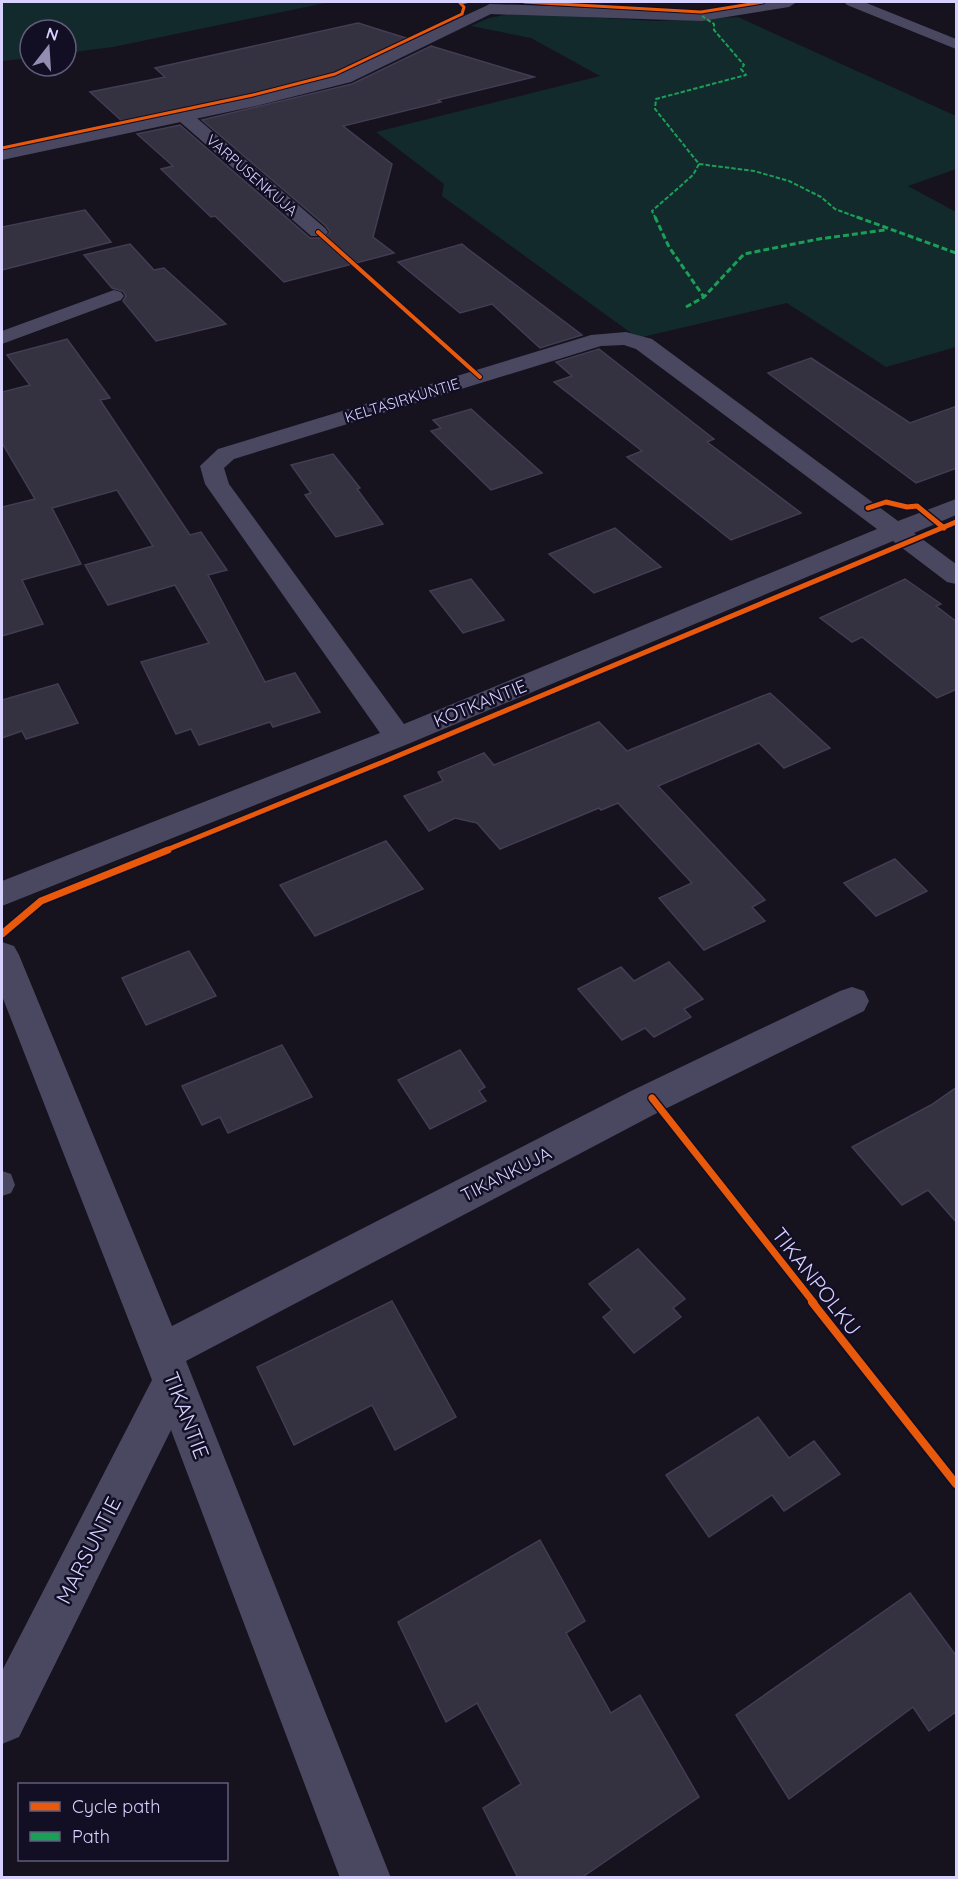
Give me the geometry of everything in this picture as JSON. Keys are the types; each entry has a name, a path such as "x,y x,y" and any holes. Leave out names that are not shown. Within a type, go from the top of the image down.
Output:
{"street":[{"path":"2,155 185,117 345,78 483,5 702,16 789,2"},
{"path":"852,2 957,44"},
{"name":"VARPUSENKUJA","path":"185,117 318,232"},
{"path":"2,338 114,296"},
{"name":"KELTASIRKUNTIE","path":"398,737 217,484 212,466 226,454 599,340 626,338 644,344 899,531"},
{"name":"KOTKANTIE","path":"2,894 398,737 957,506"},
{"path":"899,531 957,576"},
{"name":"TIKANTIE","path":"2,956 168,1366 366,1878"},
{"name":"TIKANKUJA","path":"168,1366 652,1098 852,1001"},
{"name":"MARSUNTIE","path":"2,1720 168,1366"}],"green space":[{"path":"2,2 330,2 113,47 78,51 78,18 18,18 18,59 2,61"},
{"path":"515,13 656,21 738,17 956,116 956,169 908,186 956,212 956,347 886,367 787,303 638,338 442,196 444,184 376,132 600,76 531,38 471,26 489,18"}],"building":[{"path":"358,23 409,39 338,72 254,94 123,122 90,92 165,77 155,68"},
{"path":"431,46 534,77 343,126 392,164 373,237 394,253 284,282 215,216 211,217 161,169 173,166 137,134 180,125 310,238 325,238 330,232 326,226 202,120 352,84"},
{"path":"85,210 111,242 2,270 2,227"},
{"path":"130,244 154,270 164,268 226,324 156,341 123,301 126,296 123,291 112,288 84,255"},
{"path":"462,244 582,335 540,348 492,304 460,313 398,262"},
{"path":"67,339 110,398 100,400 190,535 201,532 227,570 208,575 265,682 295,673 320,712 273,727 270,722 199,745 191,729 176,734 141,662 209,643 175,585 108,605 85,565 153,546 117,490 52,508 81,564 22,580 43,624 2,636 2,507 35,499 2,443 2,392 30,385 7,355"},
{"path":"599,349 714,439 707,442 801,513 731,540 627,457 642,451 554,382 572,376 556,362"},
{"path":"811,358 910,423 957,406 957,468 916,483 768,373"},
{"path":"471,409 542,473 491,490 431,431 441,428 433,420"},
{"path":"333,454 360,488 357,489 383,524 336,537 305,495 311,493 291,465"},
{"path":"615,528 661,567 594,593 549,554"},
{"path":"471,579 504,620 463,633 430,591"},
{"path":"905,579 941,604 936,606 957,622 957,689 937,698 862,637 852,642 820,618"},
{"path":"58,684 78,723 26,739 22,731 2,738 2,700"},
{"path":"770,693 830,748 784,768 759,743 658,786 765,900 752,907 765,921 704,950 659,898 692,883 618,803 601,810 599,808 500,849 477,823 455,818 429,831 404,796 443,781 438,772 484,753 494,765 599,722 627,751"},
{"path":"386,841 423,889 315,936 280,885"},
{"path":"895,859 927,891 876,916 844,883"},
{"path":"189,951 216,996 146,1025 122,978"},
{"path":"669,962 703,999 684,1009 691,1017 654,1037 645,1028 622,1040 578,989 621,967 634,981"},
{"path":"282,1045 312,1097 228,1133 220,1117 202,1125 182,1086"},
{"path":"460,1050 485,1087 479,1091 486,1101 430,1129 398,1080"},
{"path":"957,1087 957,1223 928,1190 902,1205 852,1147 931,1105"},
{"path":"638,1249 685,1299 673,1308 681,1317 634,1353 603,1317 612,1310 589,1284"},
{"path":"392,1301 456,1417 395,1450 372,1405 294,1445 257,1367"},
{"path":"758,1417 789,1458 814,1441 840,1474 784,1511 772,1495 709,1537 666,1475"},
{"path":"540,1540 585,1621 566,1633 611,1713 640,1695 699,1797 581,1878 518,1878 483,1808 521,1784 477,1703 446,1722 398,1622"},
{"path":"910,1593 957,1657 957,1711 929,1731 913,1707 789,1799 736,1715"}],"marked path":[{"path":"702,16 714,24 714,30 744,65 741,69 746,75 656,99 655,109 699,164 693,175 652,211 669,247 704,297"},
{"path":"699,164 772,175 805,188 821,197 835,209 956,253"},
{"path":"686,307 704,297 744,254 819,239 885,230"}],"cycle path":[{"path":"2,148 253,95 335,74 462,14 464,7 460,3 466,2"},
{"path":"524,2 701,12 763,2"},
{"path":"318,232 480,377"},
{"path":"868,508 886,502 907,507 917,506 944,528"},
{"path":"2,934 41,901 383,762 956,522"},
{"name":"TIKANPOLKU","path":"652,1098 956,1484"}]}
